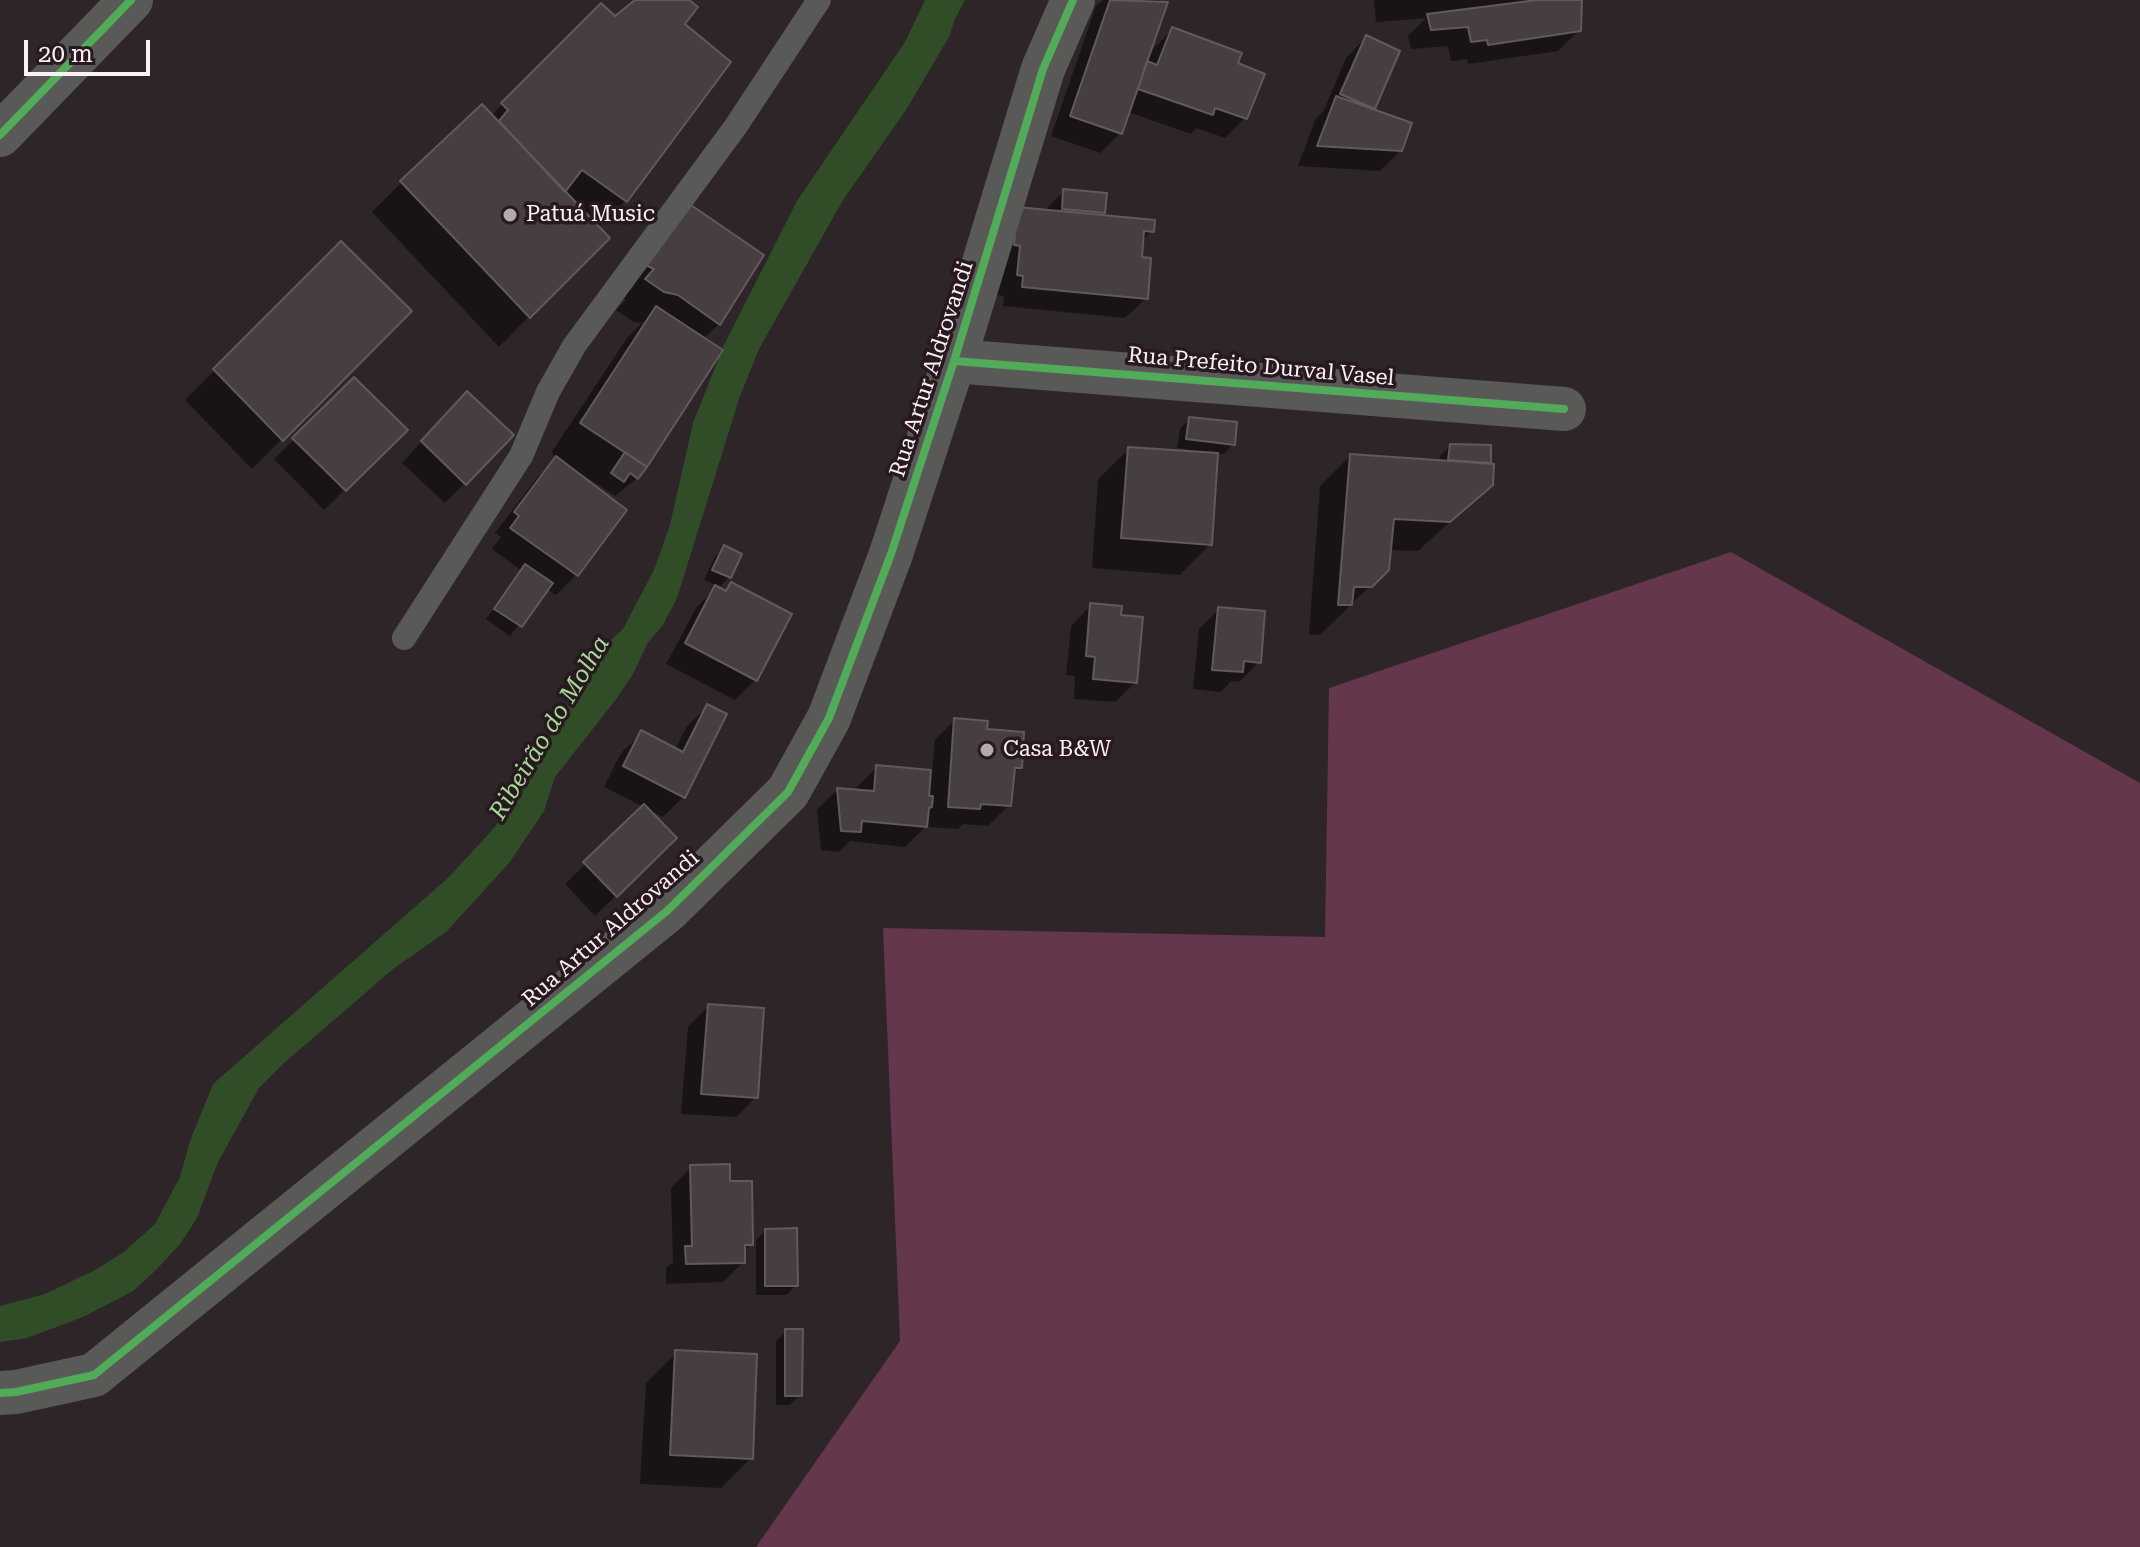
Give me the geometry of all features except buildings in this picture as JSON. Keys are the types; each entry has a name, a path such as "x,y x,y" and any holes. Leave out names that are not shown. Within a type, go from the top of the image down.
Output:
{"street":[{"path":"0,135 131,0"},
{"name":"Rua Artur Aldrovandi","path":"0,1393 94,1375 667,911 788,792 829,718 891,554 1043,69 1073,0"},
{"name":"Rua Prefeito Durval Vasel","path":"954,361 1564,409"}],"lane":[{"path":"404,638 521,456 548,392 574,346 736,126 819,0"}],"shaded area":[{"path":"925,0 965,0 950,35 906,110 843,200 759,349 740,396 677,598 663,625 647,644 617,698 555,777 544,811 509,863 446,932 393,969 259,1088 218,1162 197,1218 180,1244 156,1270 133,1291 83,1317 27,1338 0,1342 0,1306 45,1294 95,1270 124,1252 155,1224 180,1177 190,1141 213,1084 448,878 495,827 595,655 623,629 654,570 670,525 693,423 724,345 797,201 905,42"},
{"path":"1731,552 2140,783 2140,1547 756,1547 900,1341 883,928 1325,937 1329,688"}],"cycle path":[{"path":"0,135 131,0"},
{"path":"0,1393 94,1375 667,911 788,792 829,718 891,554 1043,69 1073,0"},
{"path":"954,361 1564,409"}],"place":[{"name":"Patuá Music","path":"510,215"},
{"name":"Casa B&W","path":"987,750"}],"water label":[{"name":"Ribeirão do Molha","path":"550,728"}]}
